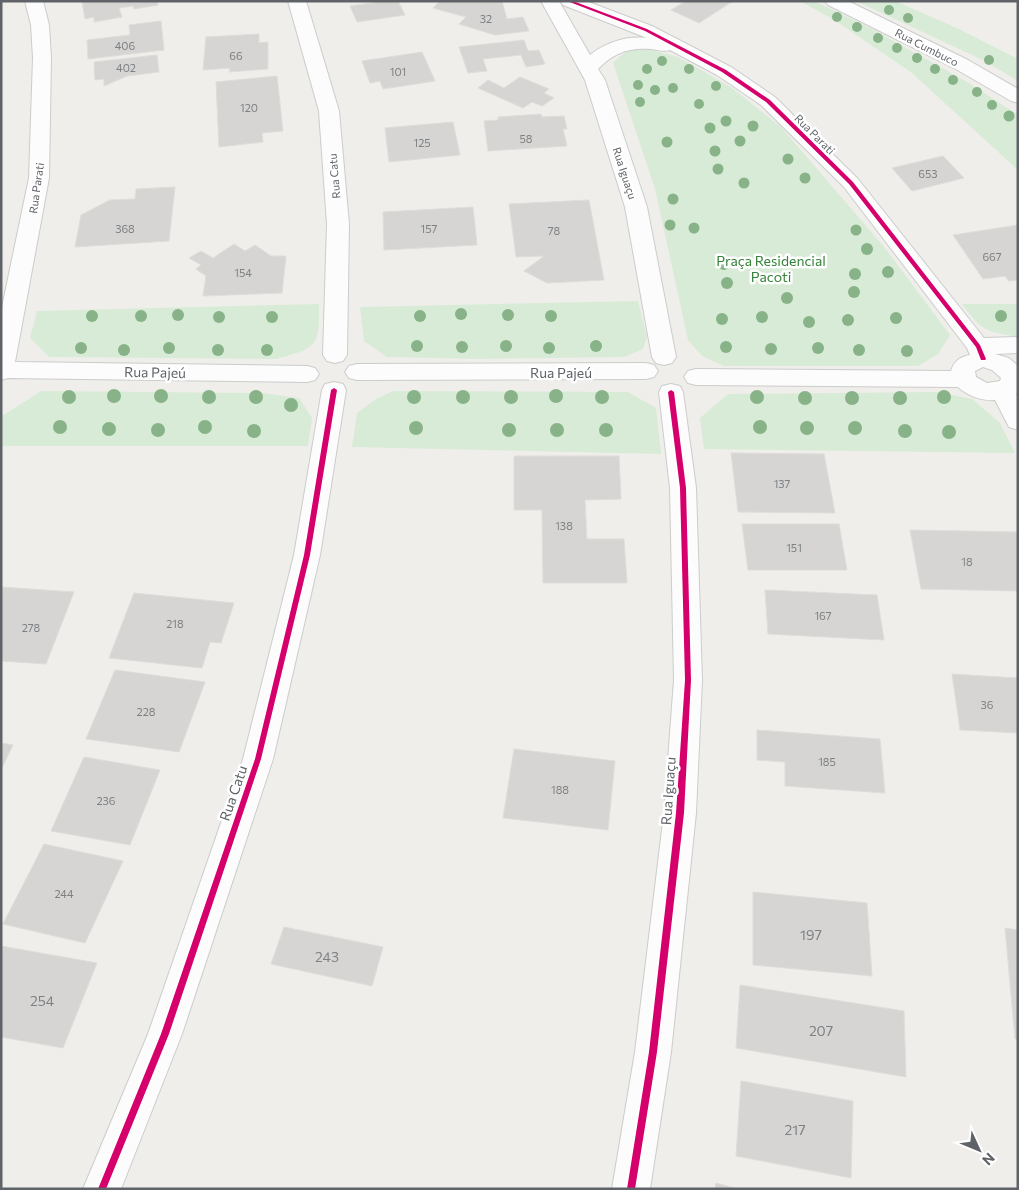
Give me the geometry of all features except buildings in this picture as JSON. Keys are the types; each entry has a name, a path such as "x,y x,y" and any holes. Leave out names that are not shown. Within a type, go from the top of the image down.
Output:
{"street":[{"name":"Rua Parati","path":"2,371 39,178 42,58 40,25 34,1"},
{"name":"Rua Catu","path":"297,1 329,111 338,224 335,355"},
{"name":"Rua Iguaçu","path":"550,1 595,80 636,207 655,364"},
{"name":"Rua Parati","path":"569,1 646,30 724,71 768,101 851,183 981,352"},
{"name":"Rua Cumbuco","path":"834,1 953,60 1018,97"},
{"path":"588,68 608,50 638,42 684,50"},
{"path":"1011,389 988,393 973,388 963,379 962,371 965,364 973,360 981,352 1018,345"},
{"path":"981,352 1007,368 1013,377 1011,389 1018,421"},
{"path":"335,355 351,360 356,366 346,381 320,388 311,383 307,374 309,367 315,360 335,355"},
{"name":"Rua Pajeú","path":"346,381 655,364 676,358 687,362 694,369 684,385"},
{"path":"655,364 648,381 657,389 684,385 963,379"},
{"name":"Rua Pajeú","path":"2,371 307,374"},
{"name":"Rua Catu","path":"102,1189 165,1034 258,759 346,381"},
{"name":"Rua Iguaçu","path":"631,1189 653,1052 680,813 688,680 683,488 684,385"}],"green space":[{"path":"800,1 814,1 870,28 969,83 1018,115 1018,170 912,73 836,21"},
{"path":"856,1 895,1 959,29 1018,59 1018,81 985,61"},
{"name":"Praça Residencial Pacoti","path":"647,49 675,56 696,67 732,88 781,127 885,248 950,335 938,354 918,366 724,366 702,356 688,340 655,189 613,63 626,51"},
{"path":"638,301 647,337 643,349 624,357 478,359 387,357 364,341 360,307"},
{"path":"319,304 318,329 313,343 300,352 276,359 49,357 30,338 37,311"},
{"path":"962,304 1018,304 1018,337 985,328 975,320"},
{"path":"41,391 262,393 299,398 312,418 308,446 1,446 2,416"},
{"path":"393,391 628,392 656,408 661,454 352,447 357,413 376,399"},
{"path":"937,392 972,399 1000,423 1015,453 704,449 700,418 728,394"}],"cycle path":[{"path":"569,1 646,30 724,71 768,101 851,183 978,346 983,359"},
{"path":"102,1189 165,1034 258,759 307,555 334,390"},
{"path":"631,1189 653,1052 680,813 688,680 683,488 671,392"}]}
